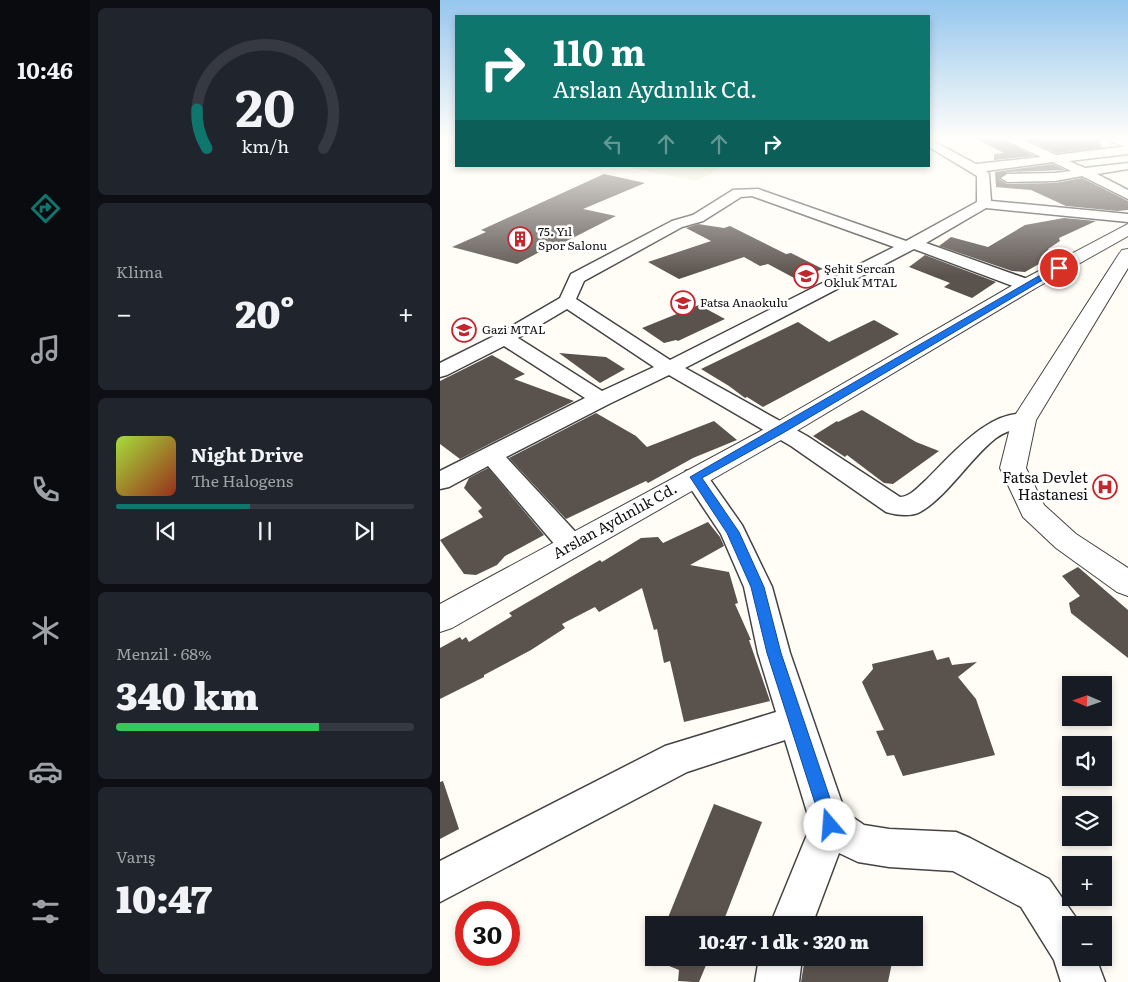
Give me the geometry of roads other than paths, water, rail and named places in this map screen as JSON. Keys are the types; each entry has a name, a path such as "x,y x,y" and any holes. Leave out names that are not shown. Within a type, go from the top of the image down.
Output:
{"street":[{"path":"982,184 984,204"},
{"path":"1051,184 1065,192"},
{"path":"1106,184 1128,195"},
{"path":"440,371 506,338 568,301 577,278 677,224 698,218 738,193 744,192 754,192 1027,285"},
{"path":"1082,201 1124,232"},
{"path":"440,481 601,399 669,368 984,204 1124,232"},
{"path":"1124,232 1024,420 1013,468 1033,510 1066,541 1128,584"},
{"name":"Arslan Aydınlık Cd.","path":"440,619 779,430 1027,285 1124,232"},
{"path":"568,301 669,368 681,373 799,441 895,506 911,506 927,493 987,434 1003,425 1024,420"},
{"path":"506,338 601,399"},
{"path":"491,455 572,546"},
{"path":"695,477 733,532 758,587 774,653 830,825 795,916"},
{"path":"440,882 678,758 797,721"},
{"path":"830,825 858,843 889,848 956,852 1035,893 1062,934"},
{"path":"777,982 780,966"},
{"path":"1078,966 1083,982"}],"place":[{"name":"75. Yıl Spor Salonu","path":"520,239"},
{"name":"Şehit Sercan Okluk MTAL","path":"806,276"},
{"name":"Fatsa Anaokulu","path":"683,303"},
{"name":"Gazi MTAL","path":"464,330"},
{"name":"Fatsa Devlet Hastanesi","path":"1105,487"}]}
